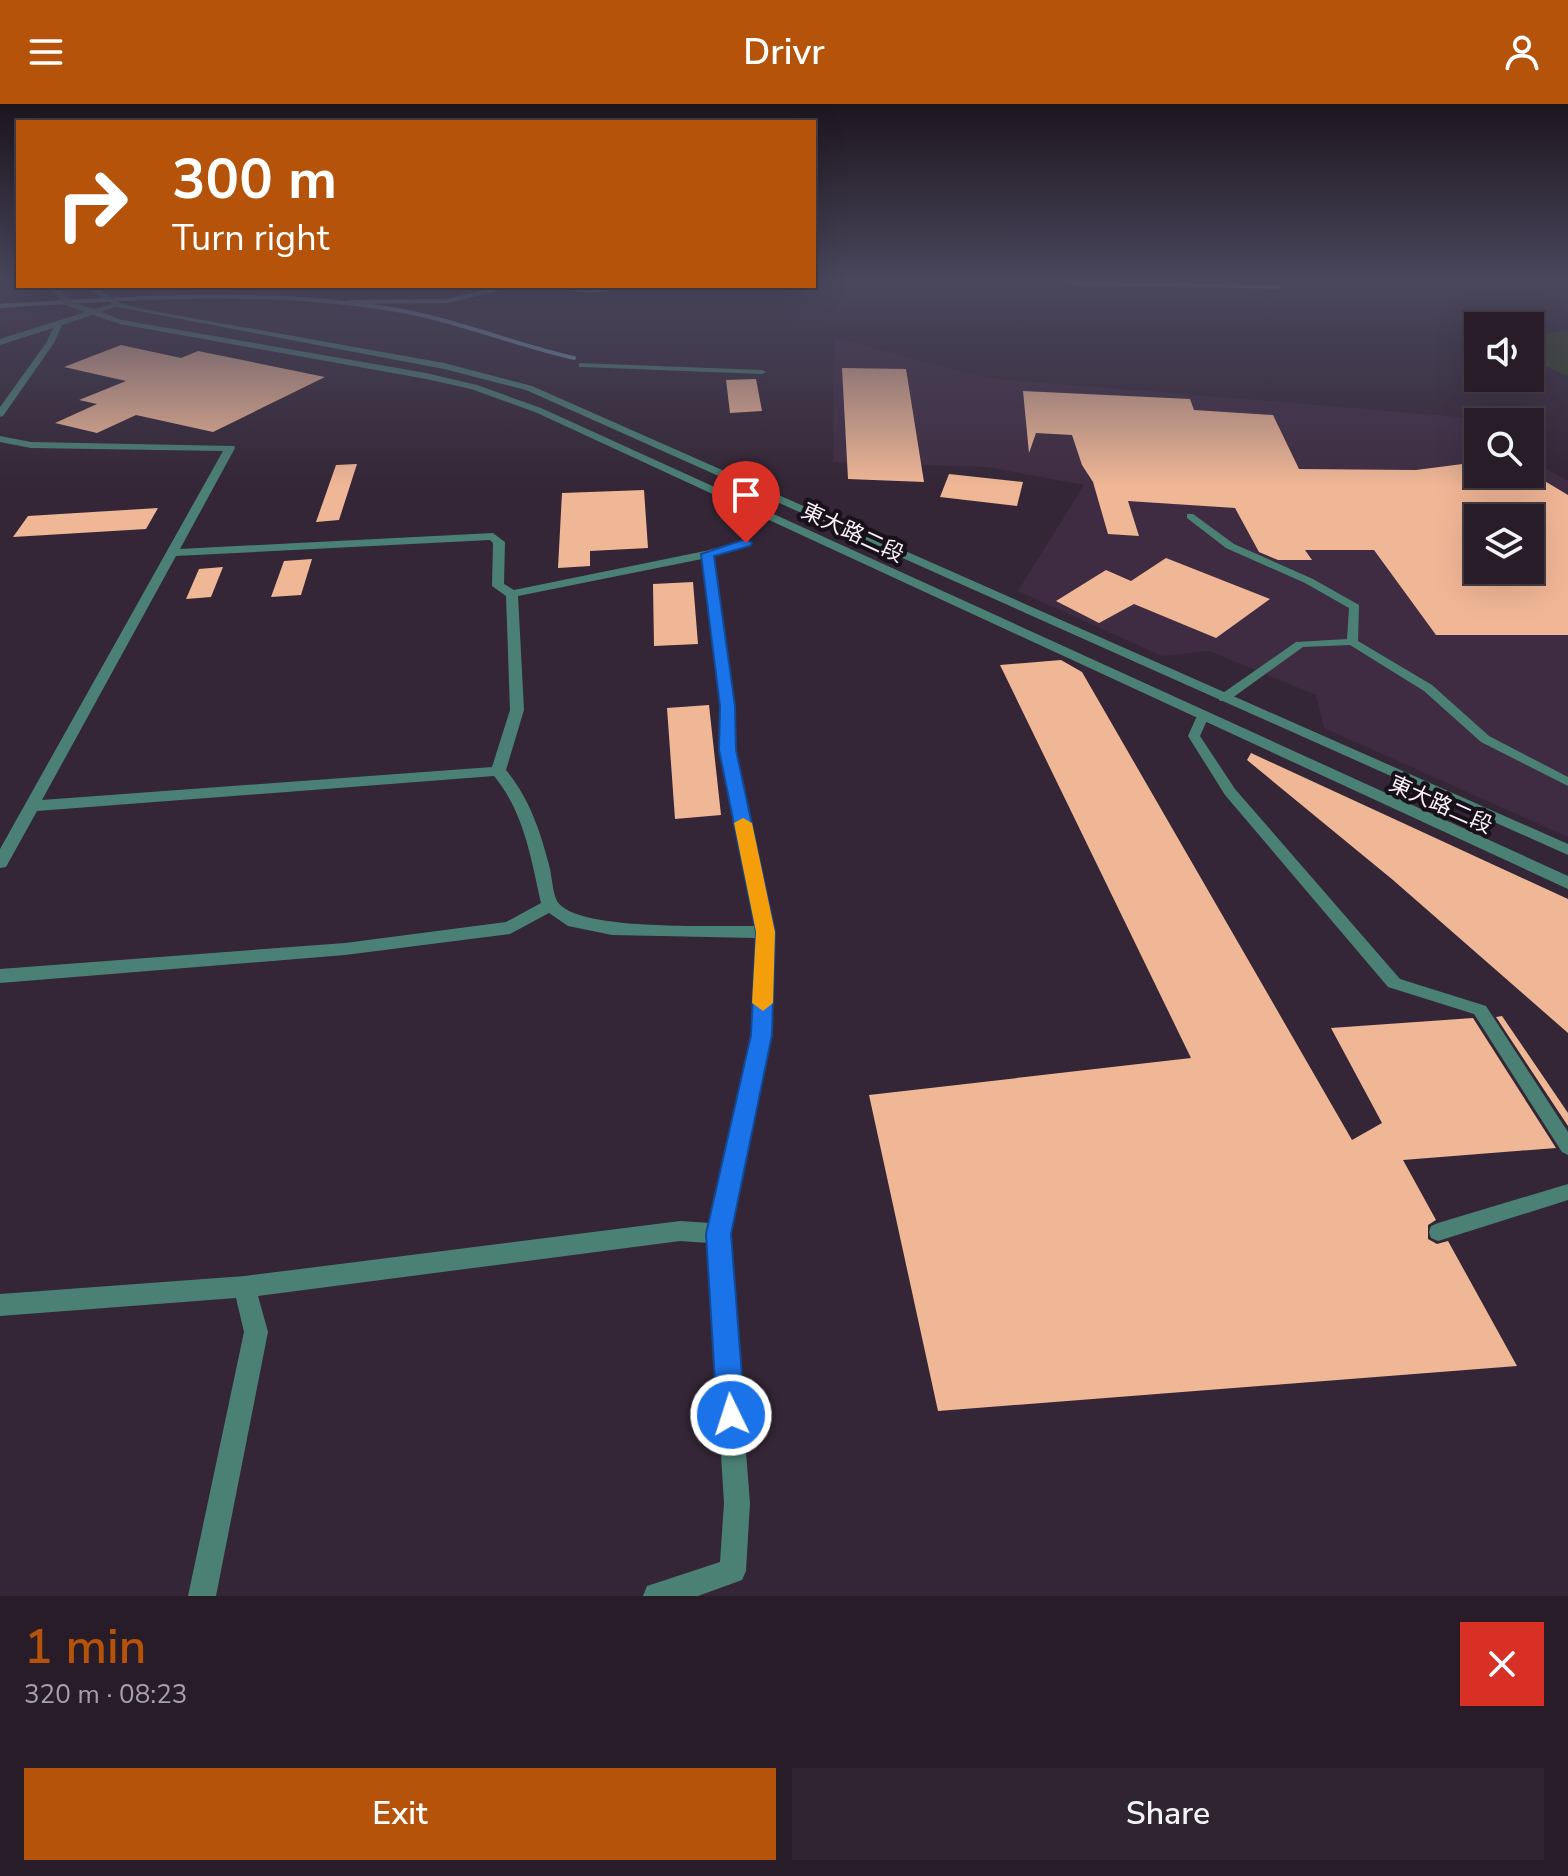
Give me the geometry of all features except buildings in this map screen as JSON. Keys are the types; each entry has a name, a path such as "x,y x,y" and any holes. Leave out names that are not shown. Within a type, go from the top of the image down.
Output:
{"street":[{"path":"0,414 46,349"},
{"name":"東大路二段","path":"277,349 426,376 513,400 1568,883"},
{"name":"東大路二段","path":"351,349 444,366 529,388 1568,850"},
{"path":"0,439 31,445 230,448 0,863"},
{"path":"172,553 493,536 499,542 498,586 512,594 707,554 746,543"},
{"path":"657,1596 733,1571 737,1503 718,1234 762,1035 765,932 728,750 727,706 707,554"},
{"path":"498,771 517,710 512,594"},
{"path":"1202,718 1224,698"},
{"path":"32,806 498,771 512,784 533,833 550,905 574,922 612,929 765,932"},
{"path":"0,976 345,949 510,928 550,905"},
{"path":"0,1305 245,1287 680,1231 718,1234"},
{"path":"202,1596 256,1332 245,1287"}],"lane":[{"path":"582,365 762,372"},
{"path":"1190,516 1230,546 1309,581 1355,607 1352,642"},
{"path":"1224,698 1300,644 1352,642 1428,688 1485,739 1568,782"},
{"path":"1202,718 1194,736 1230,792 1394,983 1480,1010 1568,1147"},
{"path":"1438,1232 1568,1192"}],"shaded area":[{"path":"834,349 875,349 988,378 1459,417 1464,420 1464,488 1544,488 1544,467 1568,481 1568,837 1324,728 1316,695 1209,651 1162,656 1018,591 1084,485 987,467 833,462"}],"green space":[{"path":"1544,349 1568,349 1568,376 1544,365"}],"waterway":[{"path":"538,349 574,358"}],"slow traffic":[{"path":"743,823 765,932 763,1003"}],"route":[{"path":"731,1415 718,1234 762,1035 765,932 728,750 727,706 707,554 746,543"}]}
